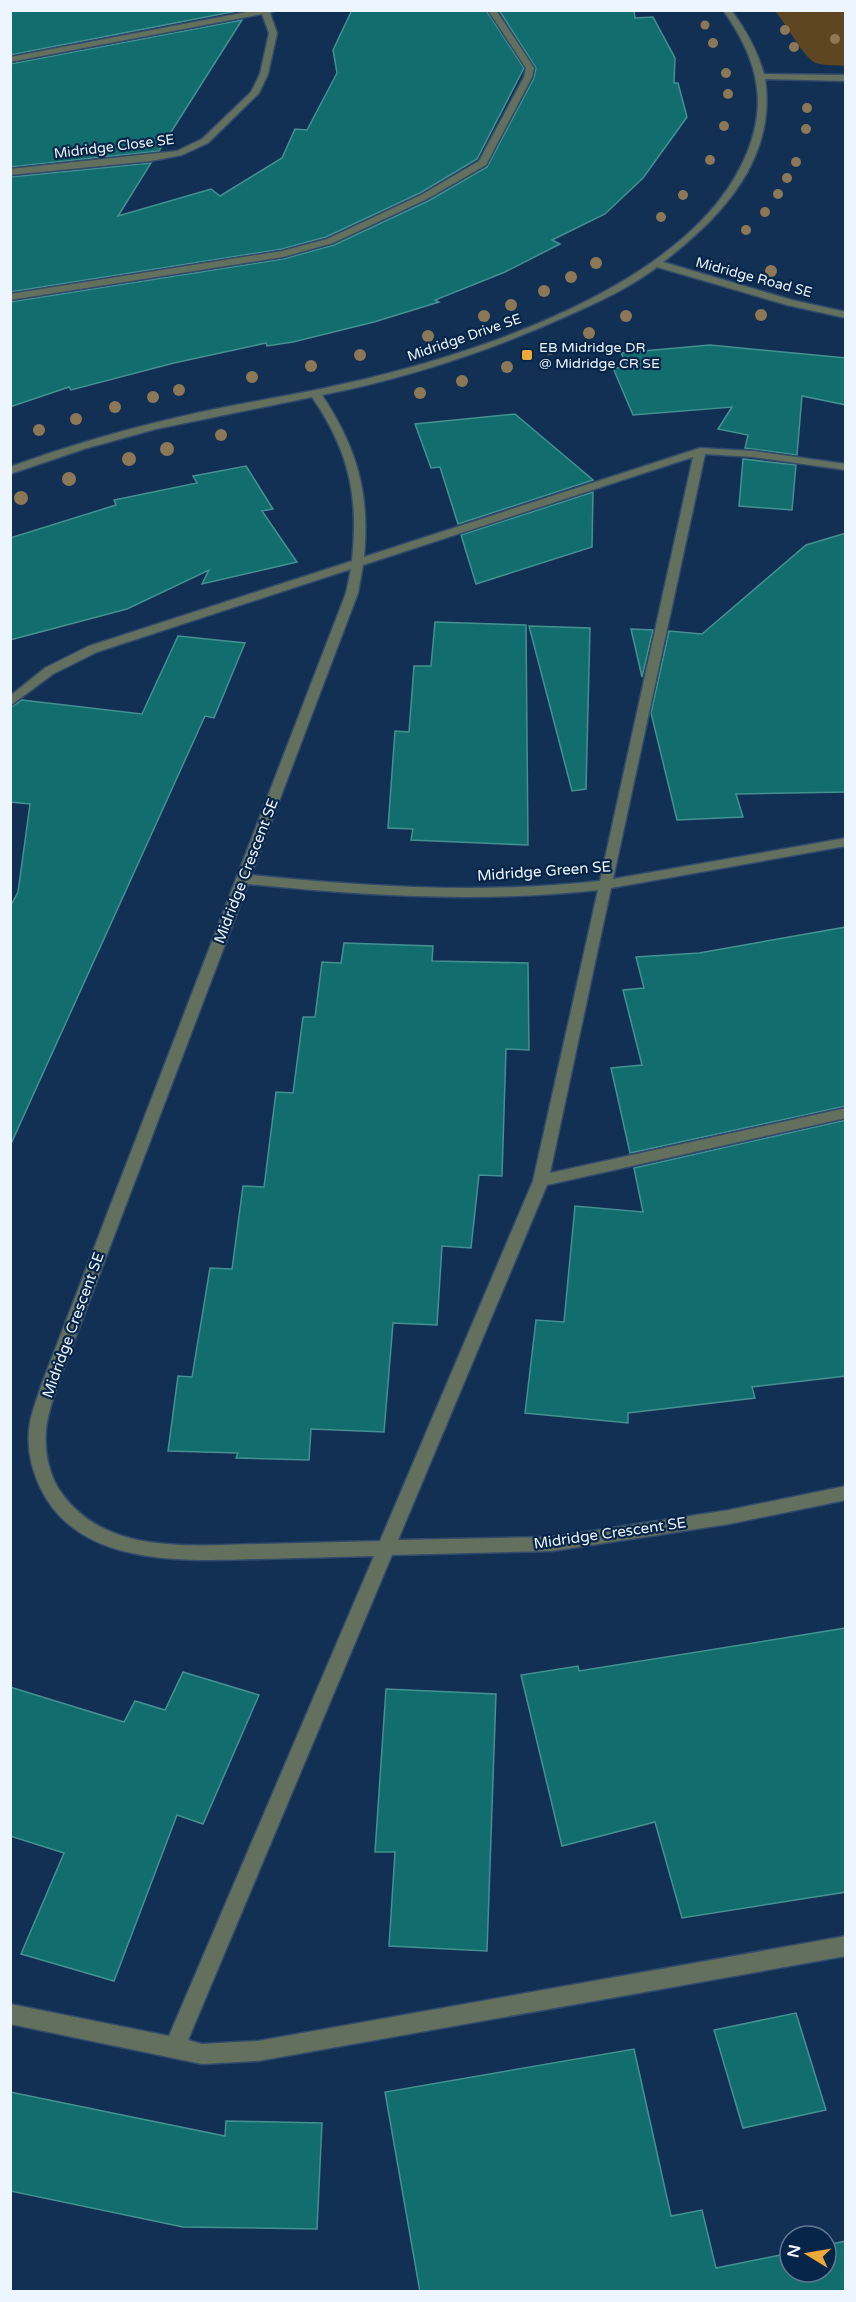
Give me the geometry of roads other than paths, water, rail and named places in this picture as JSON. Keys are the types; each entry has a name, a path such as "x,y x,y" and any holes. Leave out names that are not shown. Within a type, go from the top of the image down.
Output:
{"street":[{"path":"10,297 310,248 424,196 471,171 489,155 528,77 530,68 492,10"},
{"name":"Midridge Drive SE","path":"10,471 75,449 198,415 315,393 410,370 498,343 589,303 655,263 704,225 730,194 751,159 764,105 762,76 745,36 727,10"},
{"path":"10,60 268,11"},
{"name":"Midridge Close SE","path":"10,172 151,158 179,153 205,141 255,93 264,74 273,33 268,11"},
{"path":"762,76 846,78"},
{"name":"Midridge Road SE","path":"655,263 790,303 846,315"},
{"name":"Midridge Crescent SE","path":"315,393 332,416 349,449 362,520 359,560 352,593 49,1386 37,1432 39,1468 67,1516 92,1531 131,1546 191,1553 552,1544 729,1516 846,1493"},
{"path":"175,2047 541,1181 700,451"},
{"path":"10,702 49,671 93,649 359,560 700,451 753,454 846,467"},
{"name":"Midridge Green SE","path":"243,879 352,890 421,893 524,892 606,885 846,842"},
{"path":"541,1181 846,1113"},
{"path":"10,2014 202,2054 258,2051 846,1946"}],"place":[{"name":"EB Midridge DR @ Midridge CR SE","path":"527,355"}]}
